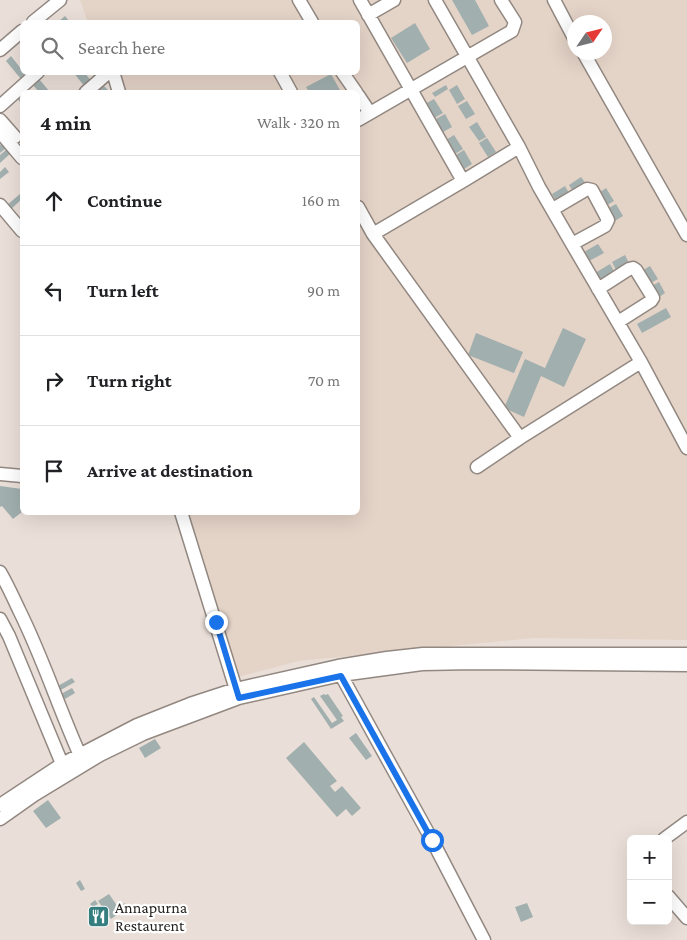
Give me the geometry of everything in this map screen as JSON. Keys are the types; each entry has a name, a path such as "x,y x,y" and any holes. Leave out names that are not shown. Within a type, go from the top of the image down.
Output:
{"street":[{"path":"35,20 60,0"},
{"path":"299,0 311,20"},
{"path":"360,0 463,181"},
{"path":"368,15 394,0"},
{"path":"435,0 519,147 539,187 641,362 687,448"},
{"path":"360,119 512,31 514,22 501,0"},
{"path":"554,0 567,25"},
{"path":"0,50 20,33"},
{"path":"588,60 687,235"},
{"path":"0,106 35,75"},
{"path":"88,90 107,75"},
{"path":"112,75 118,90"},
{"path":"282,75 290,90"},
{"path":"344,75 354,90"},
{"path":"360,98 370,113"},
{"path":"0,120 20,144"},
{"path":"0,132 20,156"},
{"path":"373,234 519,147"},
{"path":"553,209 587,189 592,190 595,194 608,222 605,226 572,244"},
{"path":"0,204 20,229"},
{"path":"360,211 373,234 520,438"},
{"path":"598,289 633,268 652,296 651,300 618,322"},
{"path":"477,467 641,362"},
{"path":"0,474 20,476"},
{"path":"182,515 237,693"},
{"path":"1,578 29,629 82,760"},
{"path":"0,619 9,636 65,770"},
{"path":"0,805 82,760 100,755 237,693 340,671 386,658 423,654 687,654"},
{"path":"340,671 422,664 474,663 687,665"},
{"path":"340,671 484,940"},
{"path":"0,819 65,770"},
{"path":"671,835 685,827"},
{"path":"672,901 687,918"}],"shaded area":[{"path":"80,0 687,0 687,640 534,638 299,661 238,677 189,515 360,515 360,90 115,90 109,75 360,75 360,20 87,20"}],"building":[{"path":"452,0 475,0 489,26 472,35"},
{"path":"65,16 68,20 60,20"},
{"path":"415,23 430,49 407,63 391,38"},
{"path":"11,56 20,67 20,75 25,75 21,79 6,61"},
{"path":"75,75 86,75 92,82 85,87"},
{"path":"332,75 340,90 308,90 306,87"},
{"path":"39,79 48,90 37,90 32,84"},
{"path":"446,85 448,89 435,97 432,93"},
{"path":"457,85 465,99 457,104 449,90"},
{"path":"104,86 108,90 99,90"},
{"path":"434,99 443,113 434,118 425,104"},
{"path":"467,101 475,114 466,119 458,106"},
{"path":"445,114 452,127 443,132 436,119"},
{"path":"477,122 486,137 479,141 469,127"},
{"path":"454,135 463,149 455,154 446,140"},
{"path":"487,138 496,152 488,157 479,143"},
{"path":"2,143 6,148 0,153 0,145"},
{"path":"7,149 11,153 0,163 0,155"},
{"path":"464,150 472,164 464,169 456,155"},
{"path":"5,167 9,172 0,179 0,172"},
{"path":"581,177 587,185 574,193 569,185"},
{"path":"565,186 570,195 557,203 552,194"},
{"path":"606,188 614,201 604,207 596,195"},
{"path":"20,194 20,201 11,209 7,205"},
{"path":"616,204 623,216 613,222 605,210"},
{"path":"598,244 604,253 589,261 584,252"},
{"path":"625,255 629,263 616,270 612,262"},
{"path":"610,264 614,271 599,280 595,273"},
{"path":"650,266 658,279 647,285 640,272"},
{"path":"659,282 665,293 655,300 648,288"},
{"path":"666,308 671,317 642,333 637,324"},
{"path":"563,328 586,339 564,387 541,376 524,417 504,408 525,359 545,368"},
{"path":"476,333 523,352 514,373 468,355"},
{"path":"0,486 20,489 20,514 13,519 2,506 0,507"},
{"path":"72,678 75,682 59,691 56,687"},
{"path":"72,688 75,693 65,699 61,694"},
{"path":"328,694 343,716 341,717 344,721 331,729 311,699 314,697 332,723 337,720 320,696"},
{"path":"356,733 372,756 366,760 349,738"},
{"path":"155,739 161,748 145,758 139,748"},
{"path":"304,742 337,781 330,786 335,792 342,786 361,808 352,816 346,809 337,817 286,758"},
{"path":"48,800 61,818 46,828 33,811"},
{"path":"80,880 85,889 81,891 76,883"},
{"path":"109,894 118,907 125,903 128,907 111,919 98,901"},
{"path":"95,900 98,904 93,907 90,904"},
{"path":"527,903 533,917 521,922 515,907"}],"place":[{"name":"Annapurna Restaurent","path":"99,916"}],"route":[{"path":"216,622 239,698 341,676 432,840"}]}
